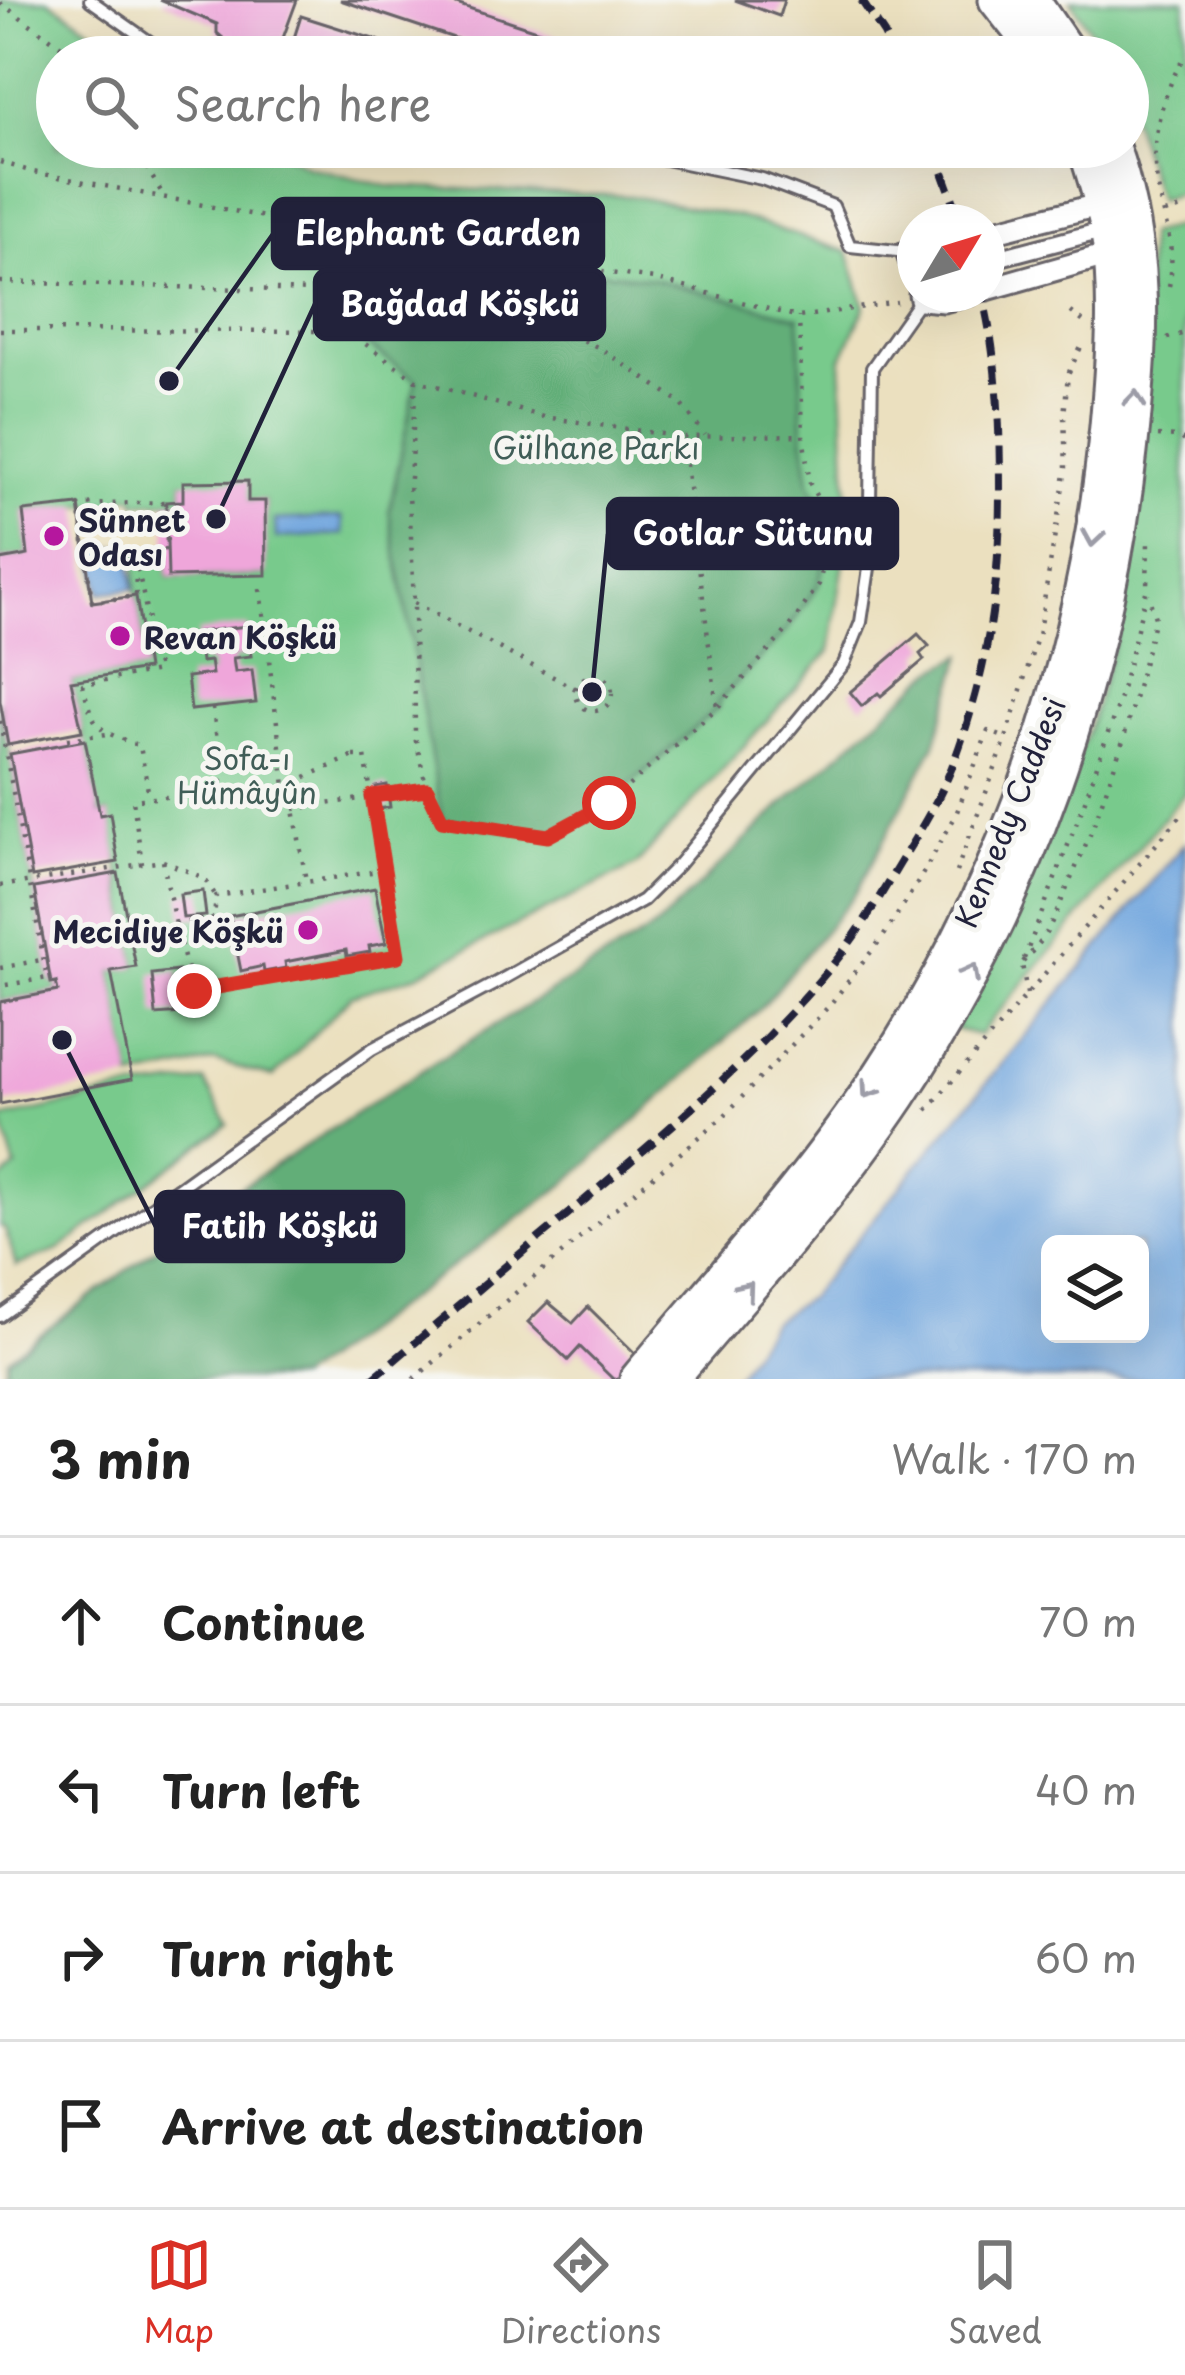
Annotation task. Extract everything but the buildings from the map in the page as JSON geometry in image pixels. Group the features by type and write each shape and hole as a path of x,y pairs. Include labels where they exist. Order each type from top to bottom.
{"main road":[{"path":"996,0 1024,36"},
{"path":"1033,0 1057,36"},
{"name":"Kennedy Caddesi","path":"637,1379 809,1172 878,1078 948,962 1009,831 1054,703 1089,563 1101,483 1124,224 1096,168"},
{"name":"Kennedy Caddesi","path":"671,1379 848,1165 898,1097 976,964 1033,842 1064,759 1094,661 1116,557 1139,350 1141,308 1115,168"}],"street":[{"path":"1005,228 1043,218 1124,224"},
{"path":"1005,256 1124,224"},
{"path":"1005,285 1059,270 1124,224"}],"lane":[{"path":"90,0 141,36"},
{"path":"709,168 762,179 833,206 850,246 897,256"},
{"path":"0,1316 371,1049 643,900 679,864 844,664 861,622 869,568 872,368 917,312"}],"path":[{"path":"0,3 47,36"},
{"path":"1124,224 1157,179 1156,122 1185,54"},
{"path":"0,161 33,172 419,247 654,279 799,317 897,303"},
{"path":"147,168 166,198"},
{"path":"347,331 381,240"},
{"path":"419,247 449,282 600,348 680,402 705,436"},
{"path":"0,282 313,291 358,303"},
{"path":"1071,312 1093,332"},
{"path":"416,380 409,494 415,737 427,789 442,820 548,836 609,803 717,708 789,628 819,584 832,526 810,484 803,435 799,317"},
{"path":"0,330 347,331 416,380 544,417 683,437 803,435"},
{"path":"1164,339 1185,333"},
{"path":"414,1379 723,1118 829,1006 885,934 956,817 988,731 1006,738 1039,631 1066,468 1068,374 1085,342"},
{"path":"1158,436 1185,442"},
{"path":"683,437 717,708"},
{"path":"166,502 167,549 135,551 136,596 92,602 79,505 166,502"},
{"path":"135,551 158,671 82,684 90,718 107,734 140,746 149,799"},
{"path":"1022,964 1056,914 1124,738 1155,617 1147,588"},
{"path":"260,589 285,786 294,808 306,881"},
{"path":"414,603 576,689 581,706 591,711 607,706 612,695 609,683 600,676 587,676 576,689"},
{"path":"212,708 223,791"},
{"path":"0,721 47,978 0,986"},
{"path":"67,739 107,734"},
{"path":"142,864 133,800 285,786 365,755 398,956 194,991 163,861"},
{"path":"294,808 427,789"},
{"path":"917,1121 1185,811"},
{"path":"0,886 163,861 204,878 216,896 214,918 175,924"},
{"path":"216,896 384,870"},
{"path":"0,968 44,959"}],"green space":[{"name":"Gülhane Parkı","path":"0,0 49,0 102,36 36,36 36,168 315,168 387,186 631,196 737,216 848,252 865,307 841,360 849,530 830,651 636,865 414,976 351,996 273,1077 215,1061 132,1079 111,971 136,966 109,813 100,815 71,681 147,668 135,551 167,549 168,577 265,575 265,501 248,501 183,482 183,501 136,503 135,497 122,497 121,503 24,511 28,555 0,560"},
{"path":"1071,0 1185,0 1185,192 1158,200 1148,168 1149,36 1094,36"},
{"path":"1185,224 1185,793 979,1035 955,1029 1087,734 1116,638 1133,541 1148,234"},
{"path":"381,240 654,279 799,317 803,435 810,483 832,526 819,584 789,628 718,702 719,707 609,803 548,836 442,820 389,512 416,380 347,331"},
{"path":"963,655 935,744 856,893 761,1008 564,1185 298,1379 3,1379 8,1359 220,1201 656,927 784,803 933,671"},
{"path":"0,701 51,982 56,982 58,991 0,1002"},
{"path":"204,1081 228,1124 59,1250 16,1266 0,1226 0,1181 16,1168 1,1119 119,1092"}],"water":[{"path":"342,517 343,534 276,538 275,520"},
{"path":"128,546 134,589 100,593 94,550"},
{"path":"1185,843 1185,1379 734,1379 771,1323 809,1297"}],"railway":[{"path":"861,0 885,36"},
{"path":"942,168 955,204"},
{"path":"372,1379 646,1148 772,1032 849,943 928,816 964,733 983,665 994,598 999,417 986,312"}],"place":[{"name":"Elephant Garden","path":"169,381"},
{"name":"Bağdad Köşkü","path":"216,519"},
{"name":"Sünnet Odası","path":"54,536"},
{"name":"Revan Köşkü","path":"120,636"},
{"name":"Gotlar Sütunu","path":"592,692"},
{"name":"Mecidiye Köşkü","path":"308,930"},
{"name":"Fatih Köşkü","path":"62,1040"}],"route":[{"path":"194,991 398,956 372,796 427,789 442,820 548,836 609,803"}],"park label":[{"name":"Sofa-ı Hümâyûn","path":"247,774"}]}
